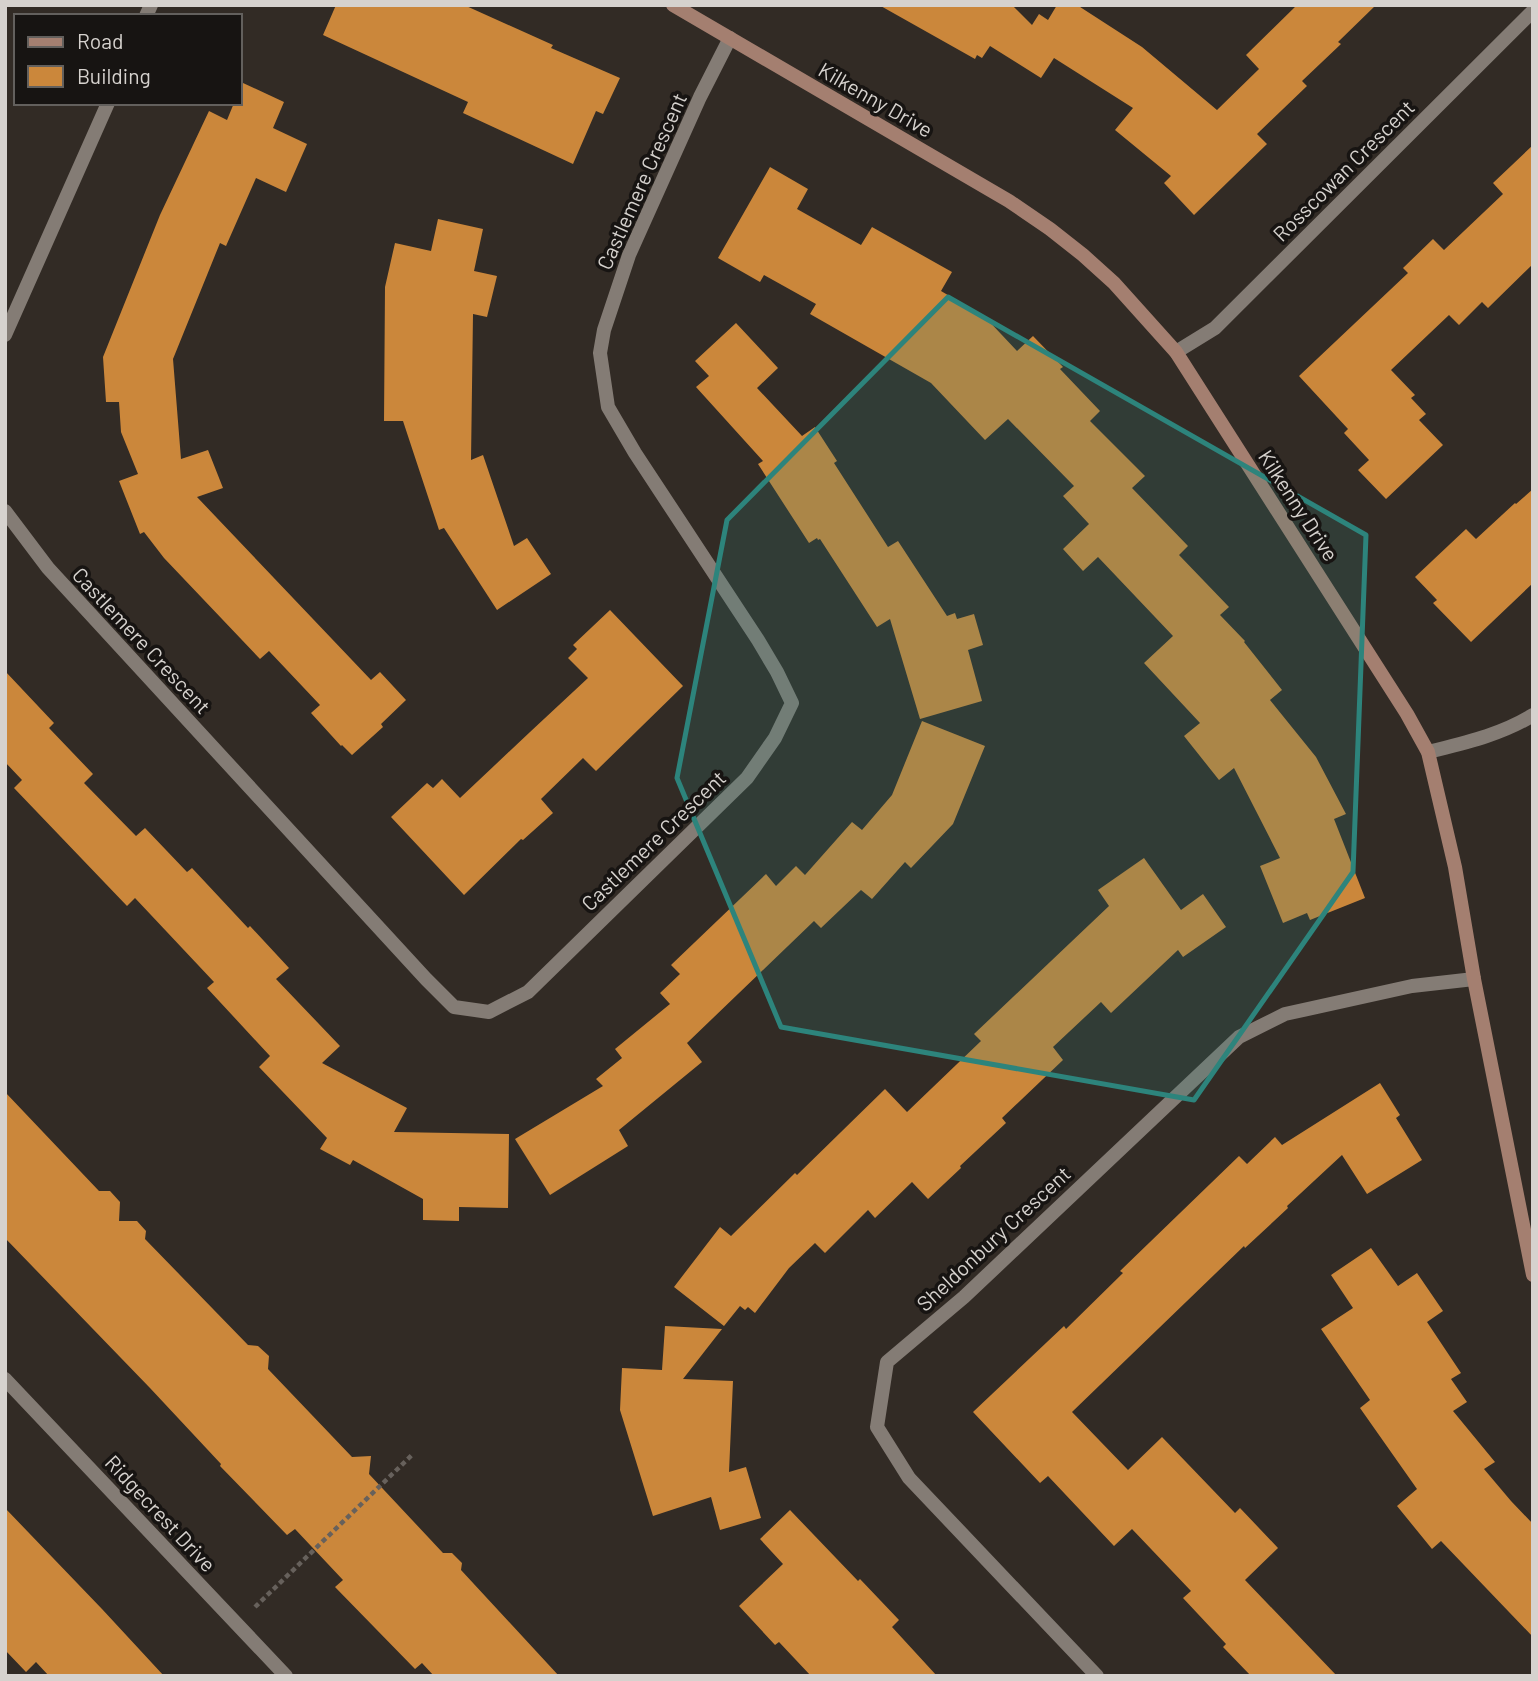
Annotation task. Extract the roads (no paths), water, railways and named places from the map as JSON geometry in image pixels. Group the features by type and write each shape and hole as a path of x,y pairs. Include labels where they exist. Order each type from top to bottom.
{"street":[{"name":"Kilkenny Drive","path":"673,5 1009,201 1050,229 1114,283 1176,352 1407,714 1428,752 1455,867 1474,979 1530,1248 1533,1275"},
{"name":"Rosscowan Crescent","path":"1176,352 1214,328 1533,11"},
{"name":"Castlemere Crescent","path":"5,511 48,568 454,1007 489,1012 528,992 747,778 775,738 792,703 758,640 635,453 608,407 600,353 604,330 629,255 730,38"},
{"path":"5,335 107,105"},
{"path":"1428,752 1479,739 1533,715"},
{"name":"Sheldonbury Crescent","path":"1097,1676 909,1478 877,1427 887,1362 964,1297 1239,1037 1285,1014 1412,986 1474,979"},
{"name":"Ridgecrest Drive","path":"5,1379 286,1676"}]}
